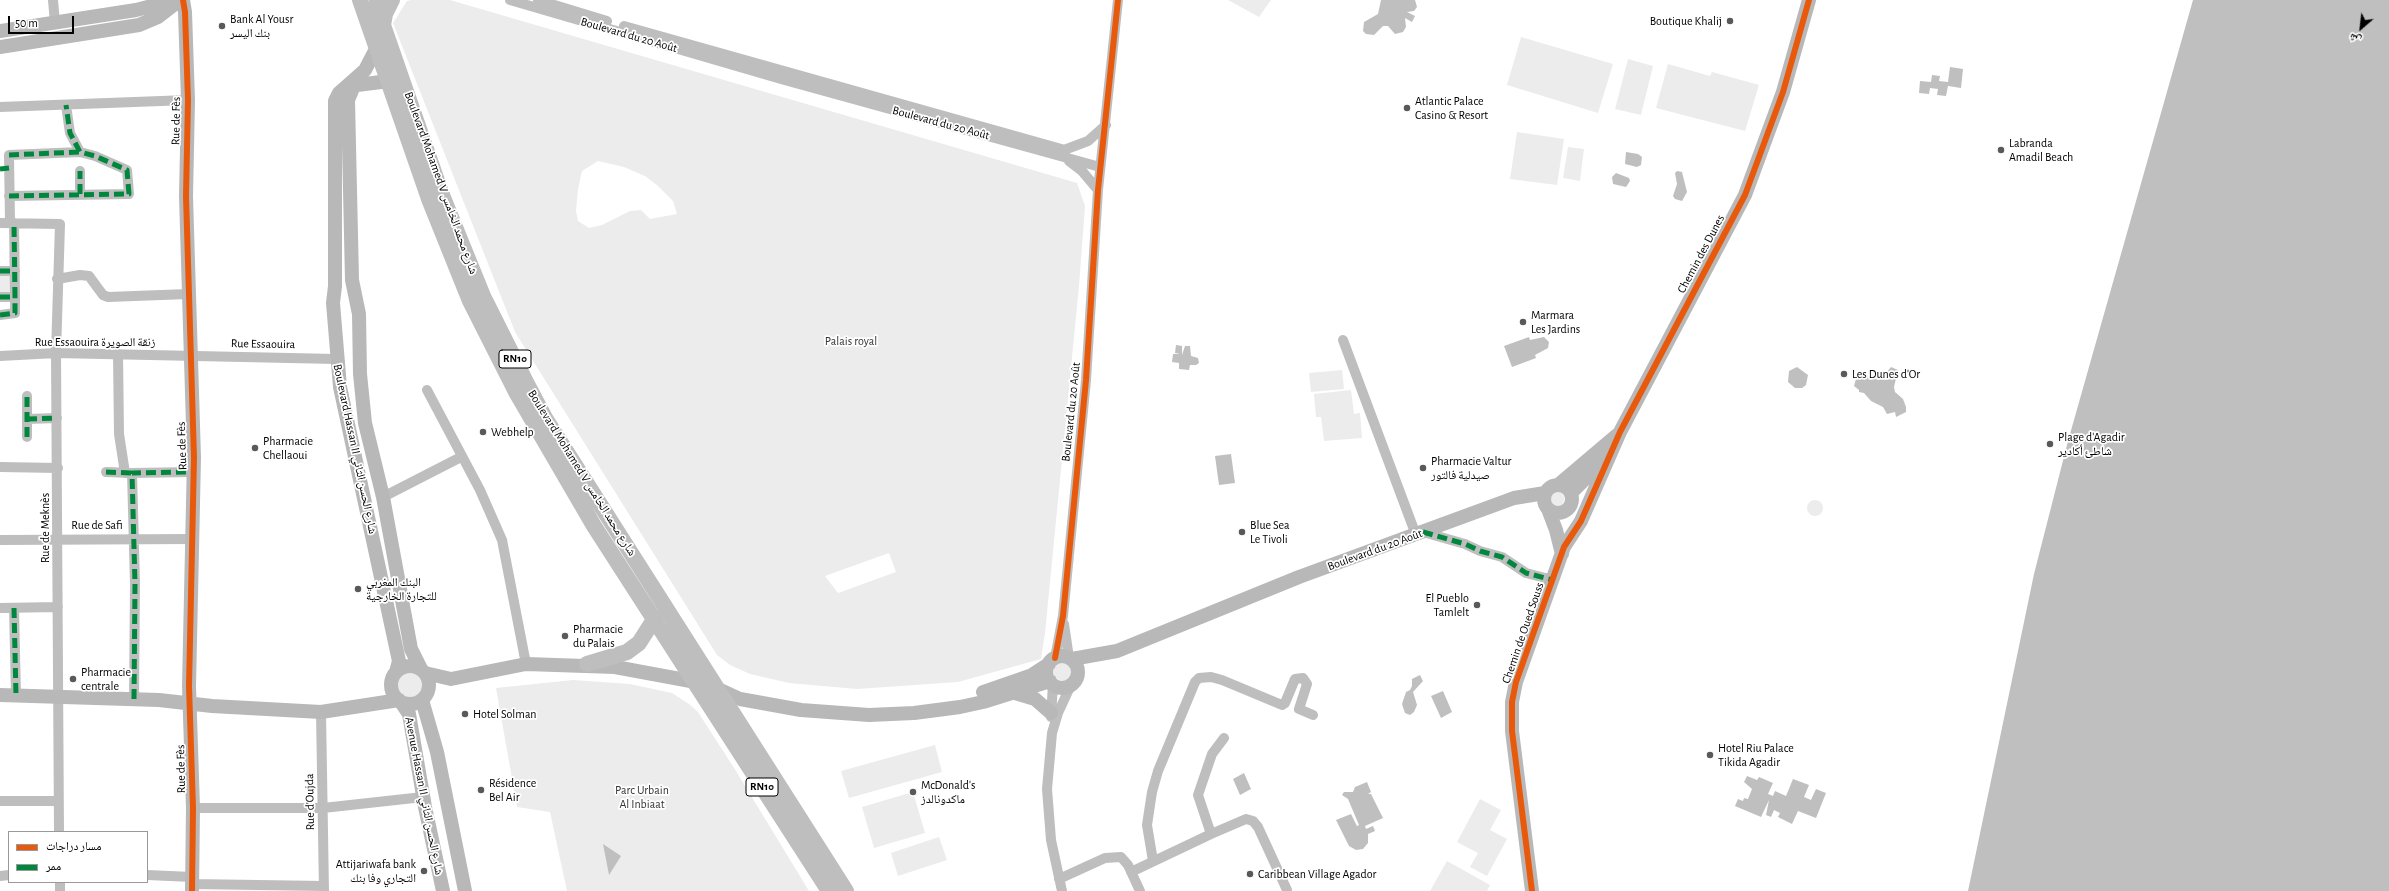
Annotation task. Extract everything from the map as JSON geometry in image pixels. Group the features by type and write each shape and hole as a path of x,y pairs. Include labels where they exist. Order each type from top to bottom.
{"main road":[{"name":"Boulevard Mohamed V شارع محمد الخامس","path":"360,0 429,199 477,298 516,392 594,526 655,618 829,891"},
{"name":"Boulevard Mohamed V شارع محمد الخامس","path":"377,0 383,25 477,298 545,418 846,891"},
{"path":"383,25 384,14 392,0"},
{"path":"587,664 627,652 639,643 655,618"}],"street":[{"path":"53,0 55,23"},
{"path":"0,31 142,9 175,0"},
{"path":"0,47 139,25 158,17 180,0"},
{"name":"Rue de Fès","path":"183,0 185,12 188,100 186,196 193,472 189,704 193,808 192,884"},
{"name":"Boulevard du 20 Août","path":"510,0 781,79 1100,163 1086,380 1063,616 1052,661"},
{"name":"Boulevard du 20 Août","path":"538,0 1063,153"},
{"path":"1100,163 1106,125 1118,0"},
{"name":"Chemin des Dunes","path":"1587,509 1620,432 1745,195 1783,92 1809,0"},
{"name":"Boulevard Hassan II شارع الحسن الثاني","path":"377,47 365,70 339,93 335,100 335,286 333,303 336,359 352,447 367,506 399,660 394,676"},
{"name":"Boulevard Hassan II شارع الحسن الثاني","path":"389,81 357,85 353,88 348,100 352,280 358,314 363,413 383,497 411,649 423,671"},
{"path":"0,107 188,100"},
{"path":"66,105 70,133 80,152"},
{"path":"1098,190 1082,171 1063,153 1084,143 1106,125"},
{"path":"0,315 15,313 16,297 15,271 8,223 9,196 4,168 9,155 80,152 95,156 127,170 129,194 9,196"},
{"path":"80,171 80,194"},
{"name":"Rue de Meknès","path":"8,223 60,224 57,279 56,353 58,468 59,831"},
{"path":"0,271 15,271"},
{"path":"57,279 80,275 89,276 103,295 108,297 188,294"},
{"path":"0,297 16,297"},
{"path":"1343,340 1419,534 1465,544 1480,551 1502,557 1526,573 1553,580"},
{"name":"Rue Essaouira زنقة الصويرة","path":"0,356 56,353 189,356"},
{"path":"118,354 119,434 128,472 136,584 134,699"},
{"name":"Rue Essaouira","path":"189,356 336,359"},
{"path":"427,390 461,457 480,490 502,540 526,664"},
{"path":"27,396 27,437"},
{"path":"27,419 57,418"},
{"path":"1563,550 1546,503 1550,487 1558,485 1620,432"},
{"name":"Chemin des Dunes","path":"1570,493 1612,450"},
{"path":"383,497 461,457"},
{"path":"0,467 58,468"},
{"path":"106,472 193,472"},
{"path":"1546,503 1558,513 1569,508 1572,501 1570,493 1563,486 1558,485"},
{"name":"Boulevard du 20 Août","path":"1052,733 1058,713 1073,683 1093,665 1112,653 1285,583 1506,503 1524,495 1546,503"},
{"name":"Chemin de Oued Souss","path":"1563,550 1563,527 1569,508"},
{"name":"Chemin de Oued Souss","path":"1532,891 1517,782 1512,731 1512,702 1516,682 1563,550 1587,509"},
{"name":"Rue de Safi","path":"0,540 58,538 193,538"},
{"path":"0,608 58,607"},
{"path":"14,608 16,696"},
{"name":"Boulevard du 20 Août","path":"1063,616 1070,659 1112,653"},
{"path":"363,705 394,676 410,666 443,678 459,678 526,664 587,664 642,670 693,678 731,696 748,701 801,710 861,715 937,711 983,702 1052,683 1062,687 1073,683 1078,669 1070,659 1062,656 1032,675 991,690 941,702 896,707 827,705 728,687 716,688"},
{"path":"1052,661 1046,672 1052,683"},
{"path":"423,671 429,687 423,698"},
{"path":"394,676 393,692 400,701"},
{"path":"1153,861 1147,825 1152,792 1158,772 1195,682 1199,678 1211,677 1222,680 1282,705 1285,703 1295,679 1303,678 1307,684 1298,709 1313,715"},
{"path":"0,695 134,699 321,712 400,701 414,703 459,678"},
{"name":"Boulevard du 20 Août","path":"1052,683 1052,733 1047,789 1051,840 1062,891"},
{"path":"1014,693 1035,699 1051,713"},
{"name":"Avenue Hassan II شارع الحسن الثاني","path":"423,698 437,752 465,891"},
{"name":"Avenue Hassan II شارع الحسن الثاني","path":"400,701 409,714 423,797 443,891"},
{"name":"Rue d'Oujda","path":"321,712 324,888"},
{"path":"1211,834 1198,795 1212,754 1224,738"},
{"path":"193,808 323,808 423,797"},
{"path":"0,801 58,800"},
{"path":"1131,872 1246,819 1253,821 1258,827 1288,890"},
{"path":"1058,878 1105,858 1115,856 1125,860 1140,891"},
{"path":"148,876 192,884 324,888"}],"green space":[{"name":"Palais royal","path":"450,0 1077,183 1085,206 1079,286 1045,633 1041,659 958,682 857,689 789,683 750,674 730,665 717,655 515,332 393,23 407,1","holes":["598,161 624,167 645,176 673,201 677,214 650,219 641,210 630,211 602,225 589,228 578,221 576,211 578,189 582,171","889,553 896,572 838,593 825,576"]},
{"path":"1228,0 1271,0 1259,17"},
{"path":"1521,37 1613,64 1598,113 1507,85"},
{"path":"1628,59 1653,66 1641,115 1615,109"},
{"path":"1668,64 1710,76 1712,72 1759,85 1745,131 1656,108"},
{"path":"1517,132 1564,139 1557,185 1510,179"},
{"path":"1568,147 1584,149 1580,181 1563,178"},
{"path":"0,275 13,275 13,293 0,294"},
{"path":"1342,370 1344,389 1311,392 1309,373"},
{"path":"1351,390 1354,414 1360,413 1362,438 1324,441 1321,417 1316,417 1314,394"},
{"path":"1553,491 1559,491 1564,496 1562,505 1559,507 1553,507 1548,502 1548,496"},
{"path":"1812,500 1818,500 1823,505 1821,514 1818,516 1812,516 1807,511 1807,505"},
{"path":"1063,661 1070,664 1073,671 1070,678 1063,681 1056,678 1053,671 1056,664"},
{"path":"410,670 416,671 424,679 424,691 416,699 410,700 404,699 396,691 395,685 396,679 404,671"},
{"name":"Parc Urbain Al Inbiaat","path":"573,680 630,684 672,693 698,712 736,771 809,891 567,891 550,812 517,807 496,688"},
{"path":"935,745 942,772 849,798 841,771"},
{"path":"913,792 925,833 874,848 862,807"},
{"path":"1480,799 1501,810 1490,830 1507,839 1487,876 1470,867 1478,853 1457,842"},
{"path":"939,837 947,860 898,876 891,853"},
{"path":"1447,861 1490,885 1487,891 1430,891"}],"shaded area":[{"path":"1381,0 1415,0 1417,7 1414,11 1407,12 1415,16 1412,22 1405,18 1406,27 1403,32 1395,34 1388,26 1383,26 1374,35 1366,34 1363,31 1364,22 1378,14"},
{"path":"2193,0 2389,0 2389,891 1968,891 2034,574 2068,441"},
{"path":"1950,67 1963,69 1961,88 1948,86 1946,96 1937,95 1938,89 1930,88 1929,94 1919,93 1920,81 1931,82 1932,75 1940,76 1939,81 1948,82"},
{"path":"1626,152 1638,154 1642,157 1641,165 1637,167 1625,164"},
{"path":"1677,171 1682,172 1687,192 1682,201 1675,199 1673,196 1677,184 1675,173"},
{"path":"1616,173 1629,178 1630,181 1626,187 1613,184 1612,177"},
{"path":"1529,337 1530,340 1544,337 1549,342 1548,348 1535,355 1536,358 1512,367 1504,346"},
{"path":"1176,345 1182,346 1182,355 1185,346 1190,346 1191,356 1198,358 1199,363 1196,365 1190,365 1189,370 1179,369 1179,363 1172,362 1173,354 1180,354 1175,353"},
{"path":"1797,367 1808,375 1806,385 1802,388 1795,388 1788,382 1789,371"},
{"path":"1891,367 1898,370 1894,387 1895,392 1903,399 1906,407 1906,412 1896,417 1895,412 1887,414 1883,407 1871,401 1864,393 1859,392 1859,390 1854,386 1856,379 1859,377 1866,375 1878,380 1882,378"},
{"path":"1231,454 1235,483 1219,485 1215,456"},
{"path":"1420,675 1423,681 1413,692 1417,705 1414,712 1410,715 1405,713 1402,704 1406,692 1410,690 1412,686 1412,679"},
{"path":"1443,691 1452,712 1441,718 1431,696"},
{"path":"1244,773 1251,789 1240,795 1233,779"},
{"path":"1747,776 1757,780 1759,777 1773,783 1768,794 1773,796 1775,791 1786,796 1793,779 1809,785 1804,797 1811,800 1816,789 1826,793 1816,818 1798,811 1792,824 1778,817 1780,813 1774,810 1771,817 1766,815 1769,800 1761,817 1735,806 1738,799 1743,801 1744,798 1748,799 1752,789 1744,782"},
{"path":"1367,782 1371,792 1368,794 1371,794 1383,818 1365,826 1366,829 1373,826 1375,831 1368,834 1368,843 1363,849 1356,850 1349,846 1336,820 1351,814 1357,826 1359,825 1348,799 1342,795 1344,792 1353,792 1355,787"},
{"path":"603,844 621,856 609,875"}],"marked path":[{"path":"9,196 129,194 127,170 95,156 80,152 70,133 66,105"},
{"path":"9,155 80,152"},
{"path":"0,169 9,168"},
{"path":"80,171 80,194"},
{"path":"0,297 15,297 14,223"},
{"path":"0,271 15,271"},
{"path":"0,315 15,313 15,297"},
{"path":"27,396 27,437"},
{"path":"27,419 57,418"},
{"path":"106,472 132,473"},
{"path":"134,699 135,584 132,473 193,472"},
{"path":"1423,532 1465,544 1480,551 1502,557 1526,573 1553,580"},
{"path":"14,608 16,696"}],"cycle path":[{"path":"183,0 185,12 188,100 186,196 194,458 189,686 193,808 192,891"},
{"path":"1055,658 1063,616 1086,380 1098,190 1118,0"},
{"path":"1532,891 1512,731 1512,702 1516,682 1564,547 1581,521 1620,432 1745,195 1783,92 1809,0"}],"place":[{"name":"Boutique Khalij","path":"1730,21"},
{"name":"Bank Al Yousr بنك اليسر","path":"222,26"},
{"name":"Atlantic Palace Casino & Resort","path":"1407,108"},
{"name":"Labranda Amadil Beach","path":"2001,150"},
{"name":"Marmara Les Jardins","path":"1523,322"},
{"name":"Les Dunes d'Or","path":"1844,374"},
{"name":"Webhelp","path":"483,432"},
{"name":"Plage d'Agadir شاطئ أكادير","path":"2050,444"},
{"name":"Pharmacie Chellaoui","path":"255,448"},
{"name":"Pharmacie Valtur صيدلية فالتور","path":"1423,468"},
{"name":"Blue Sea Le Tivoli","path":"1242,532"},
{"name":"البنك المغربي للتجارة الخارجية","path":"358,589"},
{"name":"El Pueblo Tamlelt","path":"1477,605"},
{"name":"Pharmacie du Palais","path":"565,636"},
{"name":"Pharmacie centrale","path":"73,679"},
{"name":"Hotel Solman","path":"465,714"},
{"name":"Hotel Riu Palace Tikida Agadir","path":"1710,755"},
{"name":"Résidence Bel Air","path":"481,790"},
{"name":"McDonald's ماكدونالدز","path":"913,792"},
{"name":"Attijariwafa bank التجاري وفا بنك","path":"424,871"},
{"name":"Caribbean Village Agador","path":"1250,874"}]}
